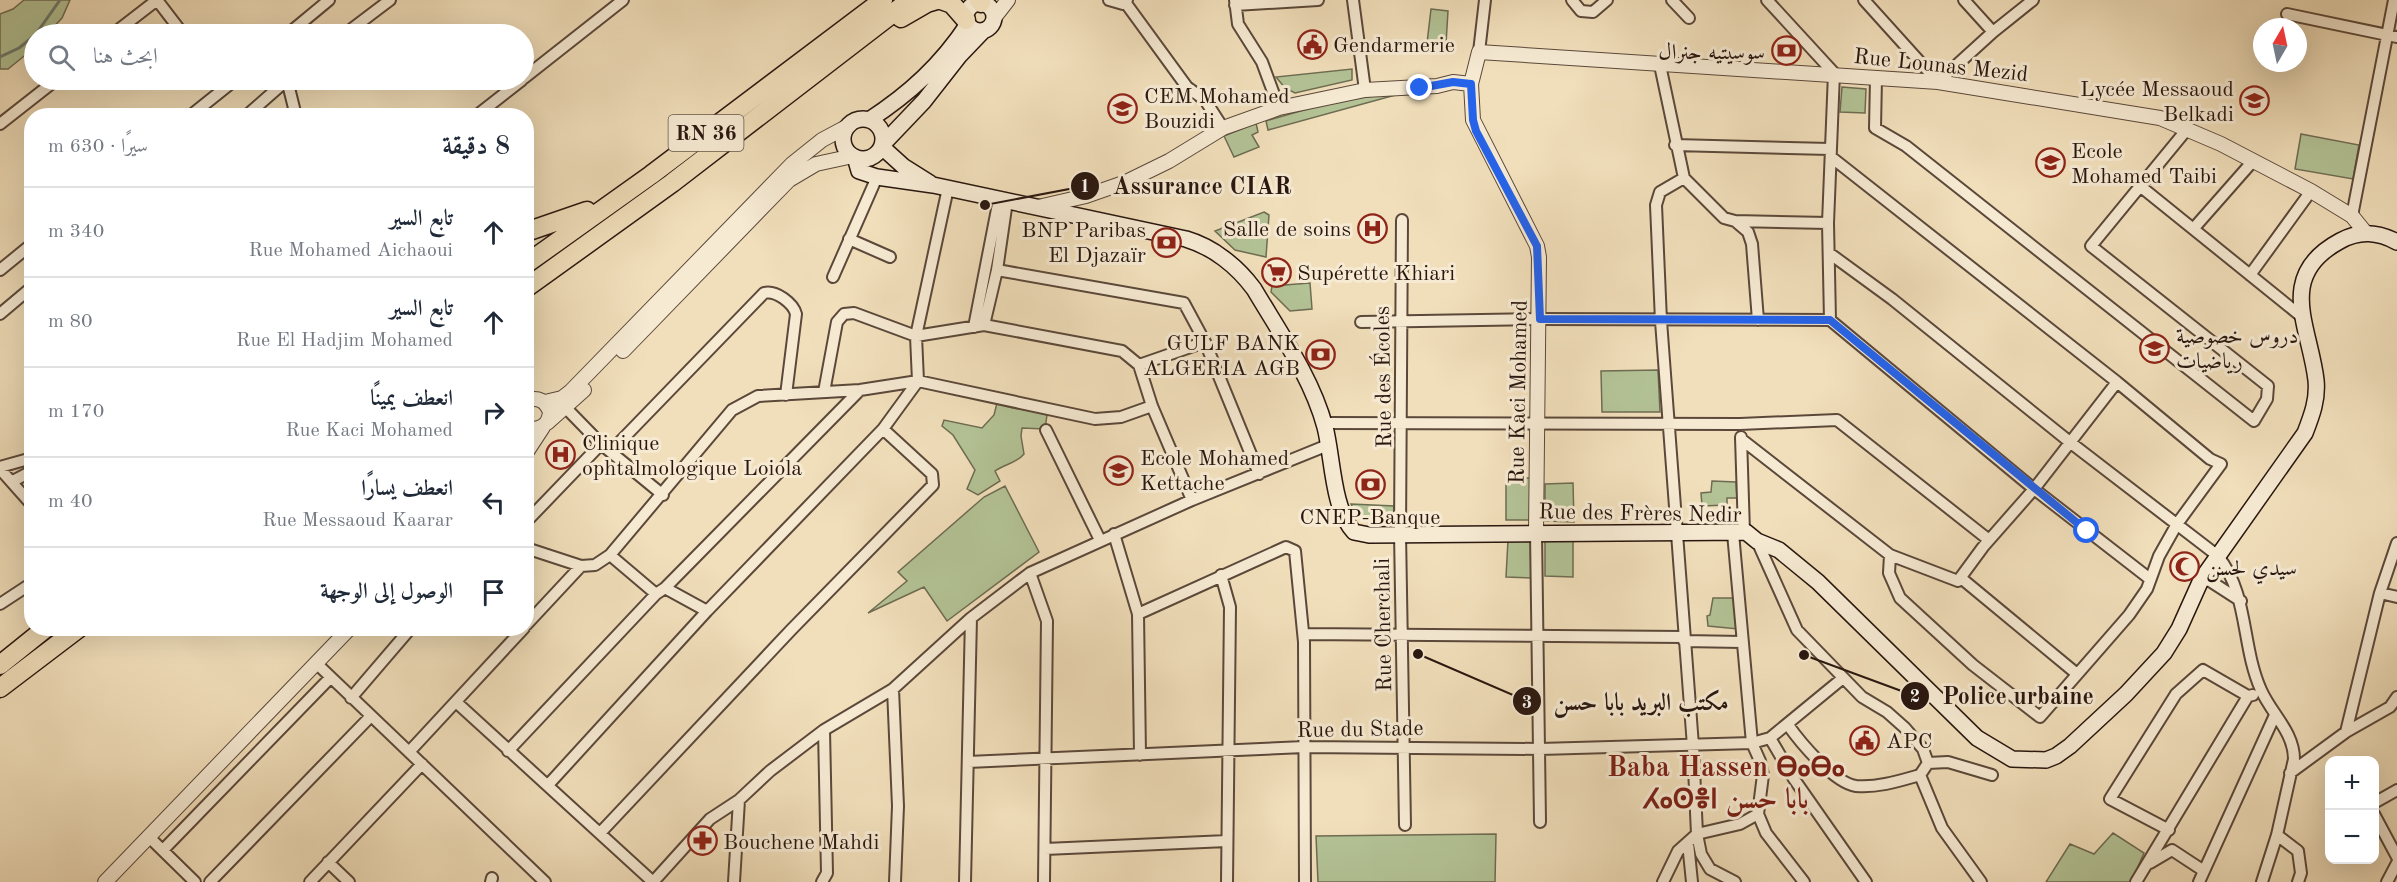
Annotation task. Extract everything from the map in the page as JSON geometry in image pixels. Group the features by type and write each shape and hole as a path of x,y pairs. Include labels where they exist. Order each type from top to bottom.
{"highway":[{"name":"RN 36","path":"534,258 612,203 883,0"},
{"path":"534,282 672,183 910,0"},
{"path":"879,24 894,22 927,3 939,0 952,4 967,22"},
{"path":"534,229 612,203"},
{"path":"0,665 36,636"},
{"path":"0,688 68,636"}],"main road":[{"path":"854,156 868,158 882,145 924,101 960,55 983,31 991,26 994,18 992,11 984,2 969,8 967,22 946,55 928,75 893,104 869,120 855,121 850,125 844,141 854,156 859,171 877,177"},
{"path":"967,22 974,30 983,31"},
{"path":"869,120 879,126 882,145"},
{"name":"Rue des Frères Nedir","path":"882,145 903,166 940,186"},
{"name":"Rue des Frères Nedir","path":"877,177 940,186 1186,239 1213,250 1246,278 1254,289 1305,377 1324,423 1342,512 1347,525 1360,534 1676,531 1745,535 1779,550 1818,582 1977,738 2012,759 2028,761 2056,756 2126,694 2164,653 2179,629 2201,580 2305,433 2313,412 2315,378 2301,316 2301,288 2312,267 2331,247 2342,240 2365,232"},
{"path":"2365,232 2397,242"}],"street":[{"path":"126,24 157,0 175,24"},
{"path":"300,24 329,0"},
{"path":"358,24 390,0"},
{"path":"534,70 623,0"},
{"path":"994,18 1008,0"},
{"path":"1109,0 1116,4 1126,1 1187,87 1205,100 1223,128"},
{"path":"1279,108 1267,71 1238,24 1235,3 1318,0"},
{"path":"1353,0 1365,90"},
{"path":"1479,51 1485,0"},
{"path":"1572,0 1581,11 1593,12 1607,0"},
{"path":"1672,0 1689,18"},
{"path":"1767,0 1834,73 1828,223 1830,320"},
{"path":"1864,0 1938,82 1993,32 2033,0"},
{"path":"1964,0 1993,32"},
{"path":"2352,216 2392,36 2394,0"},
{"path":"2287,14 2392,36"},
{"name":"Rue Lounas Mezid","path":"1479,51 1660,65 1834,73 1938,82 2138,114 2188,128 2311,191 2352,216 2365,232"},
{"name":"Rue Kaci Mohamed","path":"1479,51 1471,84 1473,120 1476,131 1537,246 1540,319 1536,533 1540,822"},
{"path":"1660,65 1675,145 1684,178 1724,218 1735,222 1748,232 1752,244 1758,320"},
{"path":"1876,78 1875,128 1906,146 2254,421 2267,399 2268,386 2091,246 2188,128"},
{"path":"1036,208 1086,196 1126,182 1223,128 1279,108 1365,90 1437,86 1453,82 1471,84"},
{"path":"0,124 43,90"},
{"path":"199,108 218,90"},
{"path":"255,108 276,90"},
{"path":"290,90 294,108"},
{"path":"486,108 509,90"},
{"path":"545,402 562,398 571,391 792,164 822,140 850,125"},
{"path":"1675,145 1831,153 2210,459 2221,464 2177,524 2159,556 2147,589 2129,615 2040,717 1973,665 1900,598 1889,573 1890,555"},
{"path":"534,430 545,425 566,408 789,180 816,164 854,156"},
{"path":"2194,228 2253,161"},
{"path":"833,277 877,177"},
{"path":"1684,178 1660,192 1656,205 1661,321 1671,423 1676,531 1693,747 1697,834 1701,854 1710,869 1734,882"},
{"path":"548,785 707,612 883,429 918,381 916,336 940,186"},
{"path":"2140,186 2301,316"},
{"path":"2250,275 2311,191"},
{"path":"1074,216 1077,207 1086,196"},
{"path":"979,326 997,270 1003,200"},
{"path":"979,326 1003,200"},
{"name":"Rue des Écoles","path":"1400,533 1402,220"},
{"path":"1735,222 1828,223"},
{"path":"849,239 890,257"},
{"path":"0,270 24,250"},
{"path":"1829,253 1892,299 2071,443 2218,556 2236,583 2252,669 2262,692 2294,746 2277,835 2262,882"},
{"path":"997,270 1184,303 1205,342 1259,474"},
{"path":"534,514 764,293 779,296 794,308 796,314 786,395"},
{"path":"0,314 24,294"},
{"path":"824,392 837,322 844,314 854,313 916,336 979,326 1122,351 1139,365 1152,406 1192,500"},
{"path":"1361,322 1540,319 1830,320 2034,489 2150,579"},
{"path":"1139,365 1205,342"},
{"path":"534,551 581,566 595,565 610,555 663,495 732,410 758,396 860,390 918,381 1095,419 1121,417 1152,406"},
{"path":"1741,439 1890,555 1958,581 1989,540 2071,443 2117,382"},
{"path":"508,751 661,591 860,390"},
{"path":"534,399 545,402 550,412 545,425 534,441"},
{"path":"566,408 606,447 663,495"},
{"path":"1324,423 1401,426 1538,422 1740,423 1837,420 1989,540"},
{"path":"1740,423 1745,535 1742,642 1752,743 1760,761 1762,775 1758,814 1766,833 1804,882"},
{"path":"601,832 791,630 933,485 932,474 883,429"},
{"path":"1046,430 1100,540"},
{"path":"456,702 601,832 653,882 710,819 739,800 770,771 824,730 893,689 971,618 1030,573 1192,500 1328,445"},
{"path":"24,460 0,468 24,495"},
{"path":"13,481 24,475"},
{"name":"Rue Cherchali","path":"1400,533 1405,825"},
{"path":"1114,534 1138,614 1140,755"},
{"path":"1745,535 1797,630 1862,697 1887,711 1905,728 1923,749 1928,763"},
{"path":"2346,732 2380,593 2397,543"},
{"path":"1138,614 1221,575 1291,548 1295,551 1304,634 1305,882"},
{"path":"610,555 661,591 707,612"},
{"path":"534,617 581,566"},
{"path":"1030,573 1047,621 1044,882"},
{"path":"1221,575 1230,608 1227,882"},
{"path":"1961,578 2077,674"},
{"path":"2201,580 2216,584 2241,601"},
{"path":"0,604 24,588"},
{"path":"2380,593 2397,597"},
{"path":"964,882 971,618"},
{"path":"1304,634 1402,634 1538,640 1684,639 1742,642"},
{"path":"105,882 342,636"},
{"path":"351,698 404,636"},
{"path":"409,752 517,636"},
{"path":"316,663 545,882"},
{"path":"2169,830 2110,799 2176,694 2204,670 2248,696"},
{"path":"163,850 330,678"},
{"path":"1843,678 1770,738 1801,789 1866,882"},
{"path":"893,689 898,806 895,882"},
{"path":"2136,882 2248,696 2262,692"},
{"path":"2290,773 2346,732 2390,707 2397,697"},
{"path":"2199,882 2275,715"},
{"path":"210,882 371,716"},
{"path":"1788,725 1813,758 1853,786 1874,785 1920,775 1928,763"},
{"path":"822,882 827,873 824,730"},
{"name":"Rue du Stade","path":"968,762 1304,747 1404,746 1540,749 1693,747 1708,743 1752,743 1770,738"},
{"path":"1928,763 1948,762 1992,774"},
{"path":"309,882 422,764"},
{"path":"1920,775 1942,828 1981,882"},
{"path":"2379,800 2397,790"},
{"path":"734,882 739,800"},
{"path":"1663,882 1678,851 1697,834 1740,825 1758,814"},
{"path":"2379,823 2397,857"},
{"path":"2277,835 2298,851 2301,873 2298,882"},
{"path":"149,837 195,882"},
{"path":"1045,849 1227,841"},
{"path":"1688,843 1692,882"},
{"path":"2148,865 2172,850 2204,872"},
{"path":"328,862 348,882"},
{"path":"2387,882 2397,863"}],"green space":[{"path":"24,0 70,0 62,18 56,24 24,24 24,56 8,69 0,69 0,14 13,9"},
{"path":"1431,9 1448,11 1446,44 1427,43"},
{"path":"1352,69 1352,80 1295,93 1285,88 1276,77"},
{"path":"1842,87 1866,89 1865,113 1840,112"},
{"path":"1399,94 1268,130 1266,121 1300,111 1348,100"},
{"path":"1256,123 1258,132 1252,135 1259,147 1234,157 1224,136"},
{"path":"2301,134 2359,145 2353,179 2295,169"},
{"path":"1264,212 1269,215 1266,257 1235,250 1215,231"},
{"path":"1310,283 1312,309 1290,311 1271,292 1272,286"},
{"path":"1658,370 1660,412 1602,412 1601,371"},
{"path":"997,403 1047,415 1045,429 1022,428 1024,454 995,471 1000,481 978,495 967,489 975,470 953,435 942,426 944,420 982,428 994,415"},
{"path":"1506,478 1533,478 1534,520 1506,520"},
{"path":"1712,481 1736,482 1737,498 1727,498 1727,505 1702,506 1701,493 1711,492"},
{"path":"1573,483 1574,522 1545,521 1545,484"},
{"path":"1005,486 1039,552 947,621 924,587 868,613 907,581 898,572 984,497"},
{"path":"1351,504 1394,506 1394,525 1368,522 1358,516"},
{"path":"1545,539 1573,539 1573,577 1545,576"},
{"path":"1508,540 1534,542 1534,578 1506,577"},
{"path":"1713,598 1736,598 1738,629 1708,626 1707,616 1710,615"},
{"path":"2113,833 2144,853 2131,882 2046,882 2070,844 2094,854"},
{"path":"1496,834 1495,882 1318,882 1316,836"}],"waterway":[{"path":"43,24 60,0"},
{"path":"0,57 24,44"}],"place":[{"name":"Gendarmerie","path":"1312,44"},
{"name":"سوسيتيه جنرال","path":"1786,51"},
{"name":"Lycée Messaoud Belkadi","path":"2255,101"},
{"name":"CEM Mohamed Bouzidi","path":"1123,108"},
{"name":"Ecole Mohamed Taibi","path":"2050,163"},
{"name":"Assurance CIAR","path":"985,205"},
{"name":"Salle de soins","path":"1372,228"},
{"name":"BNP Paribas El Djazaïr","path":"1167,242"},
{"name":"Supérette Khiari","path":"1276,272"},
{"name":"دروس خصوصية رياضيات","path":"2155,348"},
{"name":"GULF BANK ALGERIA AGB","path":"1321,355"},
{"name":"Clinique ophtalmologique Loiola","path":"561,455"},
{"name":"Ecole Mohamed Kettache","path":"1119,470"},
{"name":"CNEP-Banque","path":"1370,484"},
{"name":"سيدي لحسن","path":"2185,567"},
{"name":"مكتب البريد بابا حسن","path":"1418,654"},
{"name":"Police urbaine","path":"1804,655"},
{"name":"APC","path":"1865,740"},
{"name":"Bouchene Mahdi","path":"702,841"}],"district":[{"name":"Baba Hassen ⴱⴰⴱⴰ ⵃⴰⵙⴻⵏ بابا حسن","path":"1726,782"}],"route":[{"path":"1420,88 1453,82 1471,84 1473,120 1476,131 1537,246 1540,319 1830,320 2087,531"}]}
